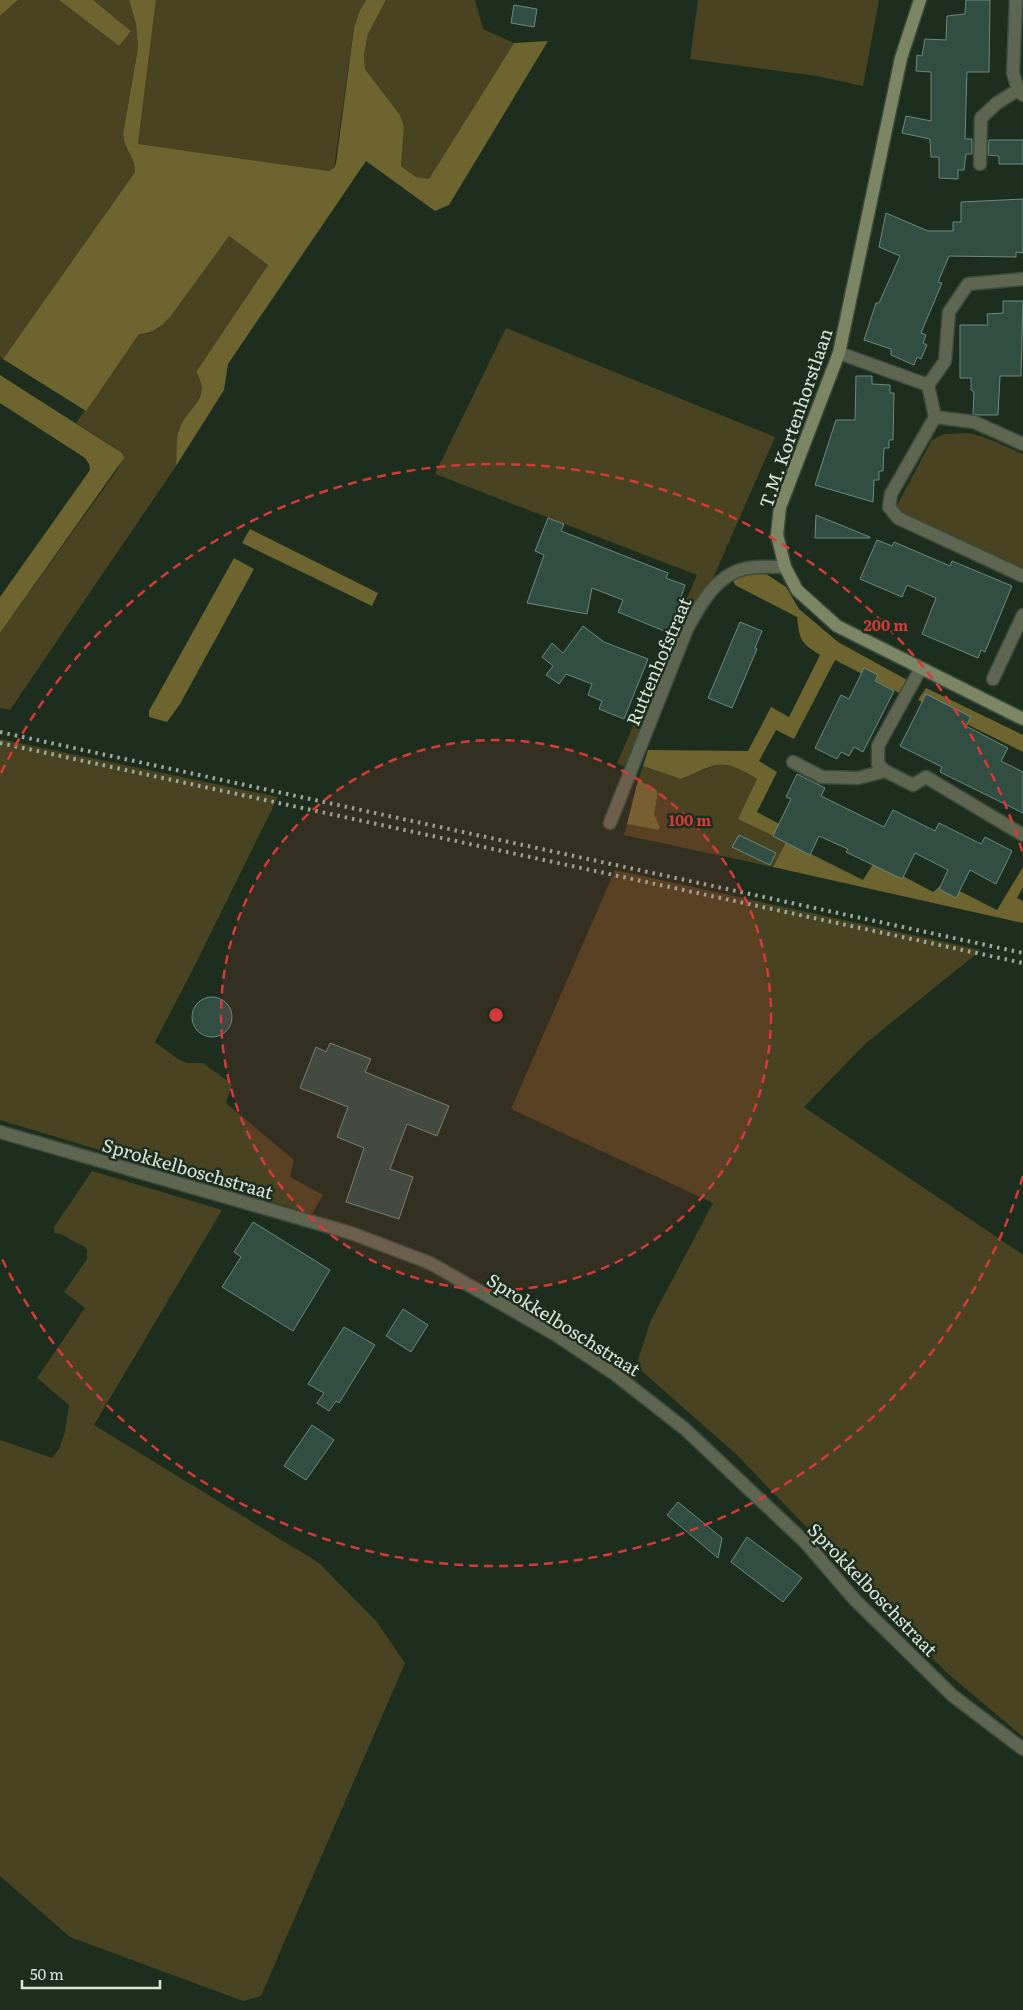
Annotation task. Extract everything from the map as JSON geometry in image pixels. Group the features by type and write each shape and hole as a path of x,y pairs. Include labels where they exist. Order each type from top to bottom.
{"street":[{"name":"T.M. Kortenhorstlaan","path":"920,0 901,58 839,353 780,507 777,535 785,567 797,590 838,626 1023,719"},
{"path":"980,164 981,118 997,103 1020,92 1013,73 1016,0"},
{"path":"1023,279 968,284 949,312 945,360 928,385 935,417 891,494 889,507 898,518 1023,576"},
{"path":"839,353 928,385"},
{"path":"935,417 974,422 1023,444"},
{"name":"Ruttenhofstraat","path":"610,823 687,629 703,598 730,573 749,568 785,567"},
{"path":"994,679 1023,615"},
{"path":"921,668 878,746 878,764 885,771 912,785 926,777 1023,835"},
{"path":"793,762 822,777 858,778 885,771"},
{"name":"Sprokkelboschstraat","path":"0,1132 351,1233 430,1263 556,1335 616,1375 685,1428 806,1543 856,1600 952,1696 1023,1749"}],"shaded area":[{"path":"0,0 18,0 0,16"},
{"path":"18,0 59,0 119,46 130,30 93,0 129,0 136,24 138,48 123,134 125,144 135,167 135,172 3,359 0,357 0,16"},
{"path":"59,0 93,0 131,31 119,46"},
{"path":"129,0 156,0 138,144 329,171 334,168 336,163 354,28 359,12 366,0 386,0 368,34 364,55 365,69 400,115 404,127 401,166 416,177 429,179 514,43 548,41 449,205 435,211 366,161 228,364 224,390 176,466 178,431 197,402 202,389 196,372 268,265 229,236 170,317 156,329 148,333 139,334 86,411 3,359 135,172 135,167 125,144 123,134 138,48 136,24"},
{"path":"156,0 366,0 359,12 354,28 334,168 329,171 138,144"},
{"path":"386,0 475,0 483,29 514,43 429,180 416,177 401,166 404,127 400,115 365,69 364,55 368,34"},
{"path":"698,0 879,0 863,86 817,76 690,59"},
{"path":"229,236 268,265 196,372 200,381 200,396 178,431 176,466 10,710 0,708 0,633 118,469 122,453 76,423 139,334 148,334 159,328"},
{"path":"506,328 775,437 674,667 660,661 697,575 435,474"},
{"path":"0,375 122,453 124,458 0,633 0,597 90,470 85,458 0,403"},
{"path":"969,433 989,439 1023,454 1023,578 908,522 896,507 932,440 945,434"},
{"path":"250,529 378,593 372,606 242,543"},
{"path":"234,558 254,569 180,704 167,722 149,717 149,711"},
{"path":"760,570 786,587 799,609 838,642 909,681 903,695 835,660 794,739 776,730 759,761 777,772 757,812 808,839 803,850 863,880 875,861 933,892 944,883 997,910 1023,867 1023,887 1017,898 1023,901 1023,923 773,867 786,842 738,819 757,779 726,765 712,766 681,779 643,766 648,750 748,751 771,707 789,717 820,655 808,647 802,640 797,617 735,585 733,580 739,575"},
{"path":"653,678 666,684 627,767 617,764"},
{"path":"926,688 1023,735 1023,752 918,700"},
{"path":"0,739 278,797 155,1042 178,1059 187,1063 203,1063 232,1084 226,1103 294,1160 290,1177 323,1195 312,1214 0,1120"},
{"path":"721,763 735,766 757,779 739,819 786,842 773,867 624,835 627,824 656,830 654,814 658,793 657,790 638,780 643,766 681,779"},
{"path":"638,780 657,790 654,814 660,828 657,830 627,824"},
{"path":"615,870 981,950 865,1044 804,1107 1023,1255 1023,1737 946,1672 736,1454 636,1366 651,1320 713,1203 511,1109"},
{"path":"92,1171 222,1210 94,1425 319,1563 377,1622 405,1663 261,1996 243,2001 70,1937 0,1876 0,1440 52,1458 59,1449 65,1432 69,1405 37,1378 85,1308 64,1292 87,1259 87,1250 84,1246 54,1233 54,1227"}],"building":[{"path":"966,0 990,0 989,72 967,72 965,139 972,139 972,154 966,154 964,170 958,170 958,179 939,178 939,157 931,157 930,139 902,133 906,116 931,121 931,72 916,71 917,55 922,56 925,39 946,40 947,16 965,14"},
{"path":"514,5 537,9 534,27 511,23"},
{"path":"989,140 1023,140 1023,164 999,164 999,156 988,155"},
{"path":"1023,199 1023,253 1016,252 1016,257 949,256 938,282 942,283 921,333 926,335 923,343 927,345 921,359 917,357 914,365 891,355 891,349 864,340 876,303 879,303 900,256 879,247 886,213 928,231 953,231 953,222 961,222 961,202"},
{"path":"1003,301 1023,301 1021,376 1000,376 998,415 973,414 974,392 971,390 971,378 960,378 960,325 988,325 987,314 1003,313"},
{"path":"856,376 872,376 872,384 890,385 890,393 894,393 893,440 889,440 889,448 884,448 883,471 879,471 879,480 874,480 873,502 815,485 836,420 855,420"},
{"path":"816,515 870,537 870,538 815,538"},
{"path":"548,518 564,524 561,531 668,573 666,578 685,585 669,633 618,612 623,600 592,588 587,614 527,603 544,555 535,551"},
{"path":"877,540 892,546 894,542 950,566 952,561 1012,586 985,652 981,650 978,658 922,634 936,598 907,585 902,597 860,579"},
{"path":"740,622 762,631 755,648 757,649 732,708 708,698"},
{"path":"583,626 604,642 648,659 624,719 599,709 602,701 588,695 592,684 566,674 559,684 546,675 553,666 542,657 552,643 563,653"},
{"path":"864,668 878,675 875,681 894,691 863,752 854,747 849,756 841,752 837,759 815,748 841,695 849,699"},
{"path":"926,694 971,717 966,726 1008,748 1001,761 1023,772 1023,813 940,772 942,767 900,746"},
{"path":"797,774 825,788 821,796 884,827 893,810 935,831 939,823 981,844 985,837 1012,851 996,884 970,870 956,898 939,889 948,870 915,853 902,879 846,852 848,849 819,836 810,855 773,836 791,799 786,797"},
{"path":"739,835 776,853 770,865 732,847"},
{"path":"216,997 223,1000 229,1006 232,1017 231,1025 223,1034 216,1037 208,1037 201,1034 193,1025 192,1013 195,1006 204,998"},
{"path":"330,1043 371,1059 365,1072 449,1106 437,1136 407,1124 390,1169 413,1177 399,1219 346,1202 364,1148 337,1137 348,1107 300,1088 316,1047 326,1052"},
{"path":"253,1222 330,1270 293,1331 222,1287 241,1257 234,1252"},
{"path":"403,1309 428,1325 411,1352 386,1336"},
{"path":"344,1327 375,1345 339,1403 336,1401 329,1411 317,1403 324,1393 308,1384"},
{"path":"312,1425 334,1440 306,1480 284,1466"},
{"path":"678,1502 722,1538 718,1558 667,1515"},
{"path":"747,1537 802,1578 783,1602 731,1562"}],"railway":[{"path":"0,732 1023,953"},
{"path":"0,743 1023,963"}]}
